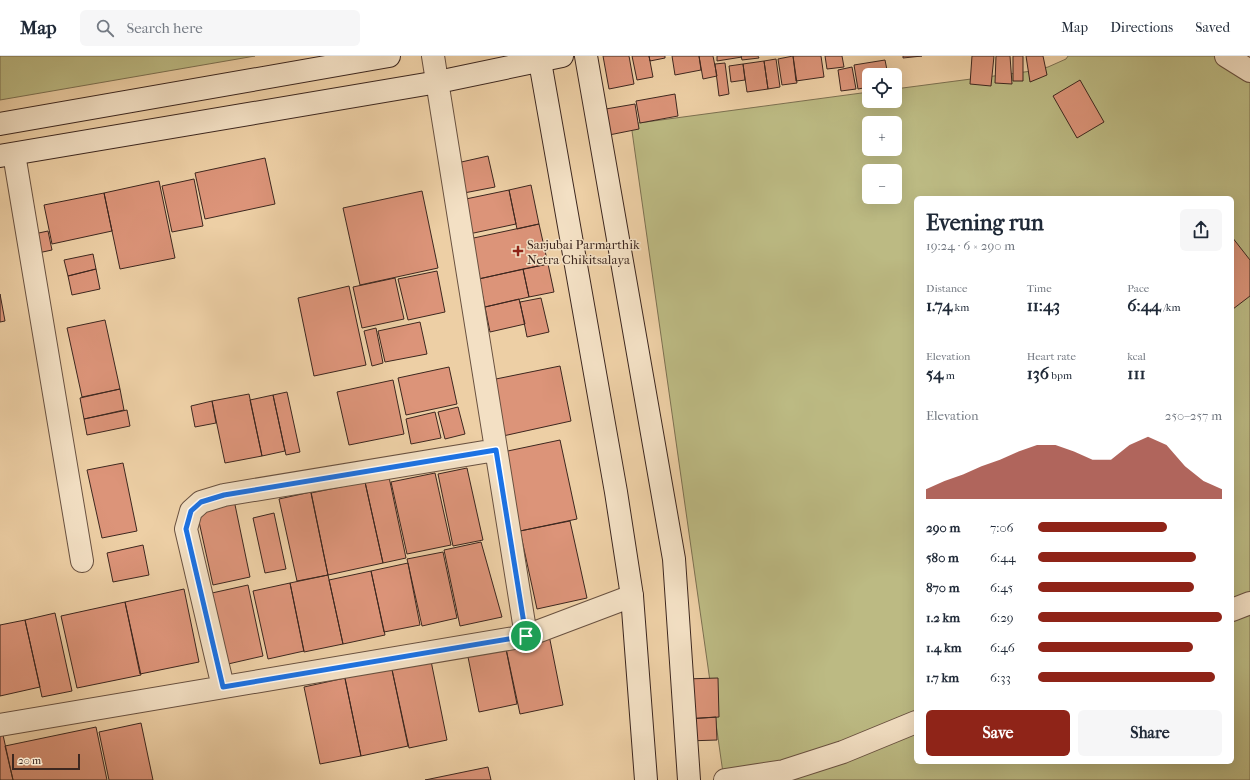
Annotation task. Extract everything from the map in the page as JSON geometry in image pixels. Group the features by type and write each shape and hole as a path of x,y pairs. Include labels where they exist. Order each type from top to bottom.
{"street":[{"path":"0,124 389,56"},
{"path":"433,56 526,636"},
{"path":"82,561 7,155 438,82 539,58 562,56"},
{"path":"586,56 674,559 689,780"},
{"path":"1226,56 1250,71"},
{"path":"539,58 616,492 632,596 646,780"},
{"path":"223,687 186,529 191,511 201,502 224,495 496,450"},
{"path":"0,725 526,636 632,596"},
{"path":"1234,609 1250,603"},
{"path":"725,780 784,771 843,752 914,723"}],"shaded area":[{"path":"0,56 255,56 0,100"},
{"path":"1068,56 1230,56 1250,71 1250,780 724,780 631,124 862,93 862,108 902,108 902,88 1032,71 1048,67 1066,59"}],"building":[{"path":"603,56 629,56 634,84 609,89"},
{"path":"632,56 649,56 653,77 637,80"},
{"path":"649,56 665,56 665,58 650,61"},
{"path":"672,56 699,56 701,70 675,75"},
{"path":"699,56 713,56 717,76 703,79"},
{"path":"717,56 741,56 742,57 717,61"},
{"path":"741,56 758,56 759,58 742,60"},
{"path":"793,56 821,56 824,77 796,81"},
{"path":"793,56 797,83 782,85 778,59"},
{"path":"825,56 842,56 844,67 827,69"},
{"path":"903,56 922,56 903,58"},
{"path":"972,56 994,56 991,86 970,84"},
{"path":"996,56 1010,56 1012,84 995,83"},
{"path":"1013,56 1023,56 1023,81 1013,81"},
{"path":"1026,56 1043,56 1047,75 1030,82"},
{"path":"776,59 780,87 768,89 764,61"},
{"path":"885,60 887,68 862,68 862,88 858,89 854,65"},
{"path":"764,61 768,89 747,92 743,64"},
{"path":"725,63 729,94 719,96 715,64"},
{"path":"743,64 745,80 731,82 729,66"},
{"path":"852,67 856,89 841,91 838,70"},
{"path":"1080,80 1104,122 1077,138 1053,96"},
{"path":"675,94 678,116 640,123 636,101"},
{"path":"635,104 639,129 604,136 600,110"},
{"path":"488,156 495,187 464,193 457,163"},
{"path":"265,158 275,204 205,219 195,173"},
{"path":"194,179 203,226 172,232 162,186"},
{"path":"159,181 175,258 120,269 104,193"},
{"path":"531,185 539,224 517,229 509,190"},
{"path":"509,190 516,224 469,234 461,200"},
{"path":"422,191 438,268 360,285 343,208"},
{"path":"104,193 112,231 52,244 44,205"},
{"path":"539,224 548,264 478,279 469,239"},
{"path":"48,231 52,250 38,253 34,234"},
{"path":"1234,240 1250,260 1250,296 1234,308"},
{"path":"93,254 96,269 68,276 64,260"},
{"path":"548,264 554,292 529,297 523,269"},
{"path":"96,269 100,289 72,295 68,276"},
{"path":"523,269 529,297 485,307 479,279"},
{"path":"437,271 445,312 408,320 398,279"},
{"path":"395,278 404,319 362,328 353,287"},
{"path":"349,286 366,365 314,376 298,298"},
{"path":"0,294 5,321 0,322"},
{"path":"541,298 549,332 527,337 520,302"},
{"path":"519,299 525,324 490,332 485,307"},
{"path":"105,320 120,389 82,397 67,328"},
{"path":"420,322 427,354 385,362 378,331"},
{"path":"376,328 383,363 372,366 364,331"},
{"path":"560,366 571,421 503,436 491,380"},
{"path":"449,367 457,404 406,415 398,378"},
{"path":"393,380 404,434 349,445 337,392"},
{"path":"120,389 124,410 84,419 80,398"},
{"path":"287,392 300,452 286,455 273,395"},
{"path":"249,394 262,456 225,463 212,401"},
{"path":"273,395 285,451 262,456 250,400"},
{"path":"212,401 216,423 195,427 191,406"},
{"path":"458,407 465,434 445,439 438,412"},
{"path":"127,410 130,426 87,435 84,419"},
{"path":"435,412 441,438 411,444 406,419"},
{"path":"560,440 577,519 520,531 503,452"},
{"path":"123,463 137,531 102,538 87,470"},
{"path":"467,468 483,540 453,546 438,474"},
{"path":"435,473 451,545 407,554 391,482"},
{"path":"389,477 406,558 383,563 365,482"},
{"path":"365,482 383,563 328,575 311,493"},
{"path":"311,492 328,575 297,581 279,499"},
{"path":"234,500 250,577 213,585 196,508"},
{"path":"274,513 286,569 265,573 253,518"},
{"path":"570,521 587,598 537,609 520,531"},
{"path":"481,542 502,617 460,626 444,550"},
{"path":"143,545 149,575 113,582 107,553"},
{"path":"443,552 457,618 422,626 407,559"},
{"path":"408,563 420,625 384,632 371,571"},
{"path":"371,571 385,635 343,644 329,580"},
{"path":"328,575 343,644 304,652 290,583"},
{"path":"290,583 304,651 268,659 253,591"},
{"path":"248,585 263,656 228,664 212,593"},
{"path":"184,589 199,662 140,674 125,602"},
{"path":"125,602 141,675 77,688 61,616"},
{"path":"55,613 72,691 42,697 25,620"},
{"path":"25,620 40,687 0,696 0,625"},
{"path":"549,635 563,705 520,714 505,644"},
{"path":"505,644 517,704 479,712 467,652"},
{"path":"430,656 447,740 409,748 391,665"},
{"path":"391,665 408,746 361,756 344,674"},
{"path":"345,678 361,756 320,764 304,687"},
{"path":"718,678 719,717 686,719 685,679"},
{"path":"716,717 717,740 687,741 686,719"},
{"path":"141,723 153,780 109,780 99,732"},
{"path":"96,727 107,780 13,780 5,746"},
{"path":"3,735 13,780 0,780 0,736"},
{"path":"488,767 491,780 425,780"}],"place":[{"name":"Sarjubai Parmarthik Netra Chikitsalaya","path":"518,251"}],"route":[{"path":"496,450 526,636 223,687 186,529 191,511 201,502 224,495 496,450"}]}
